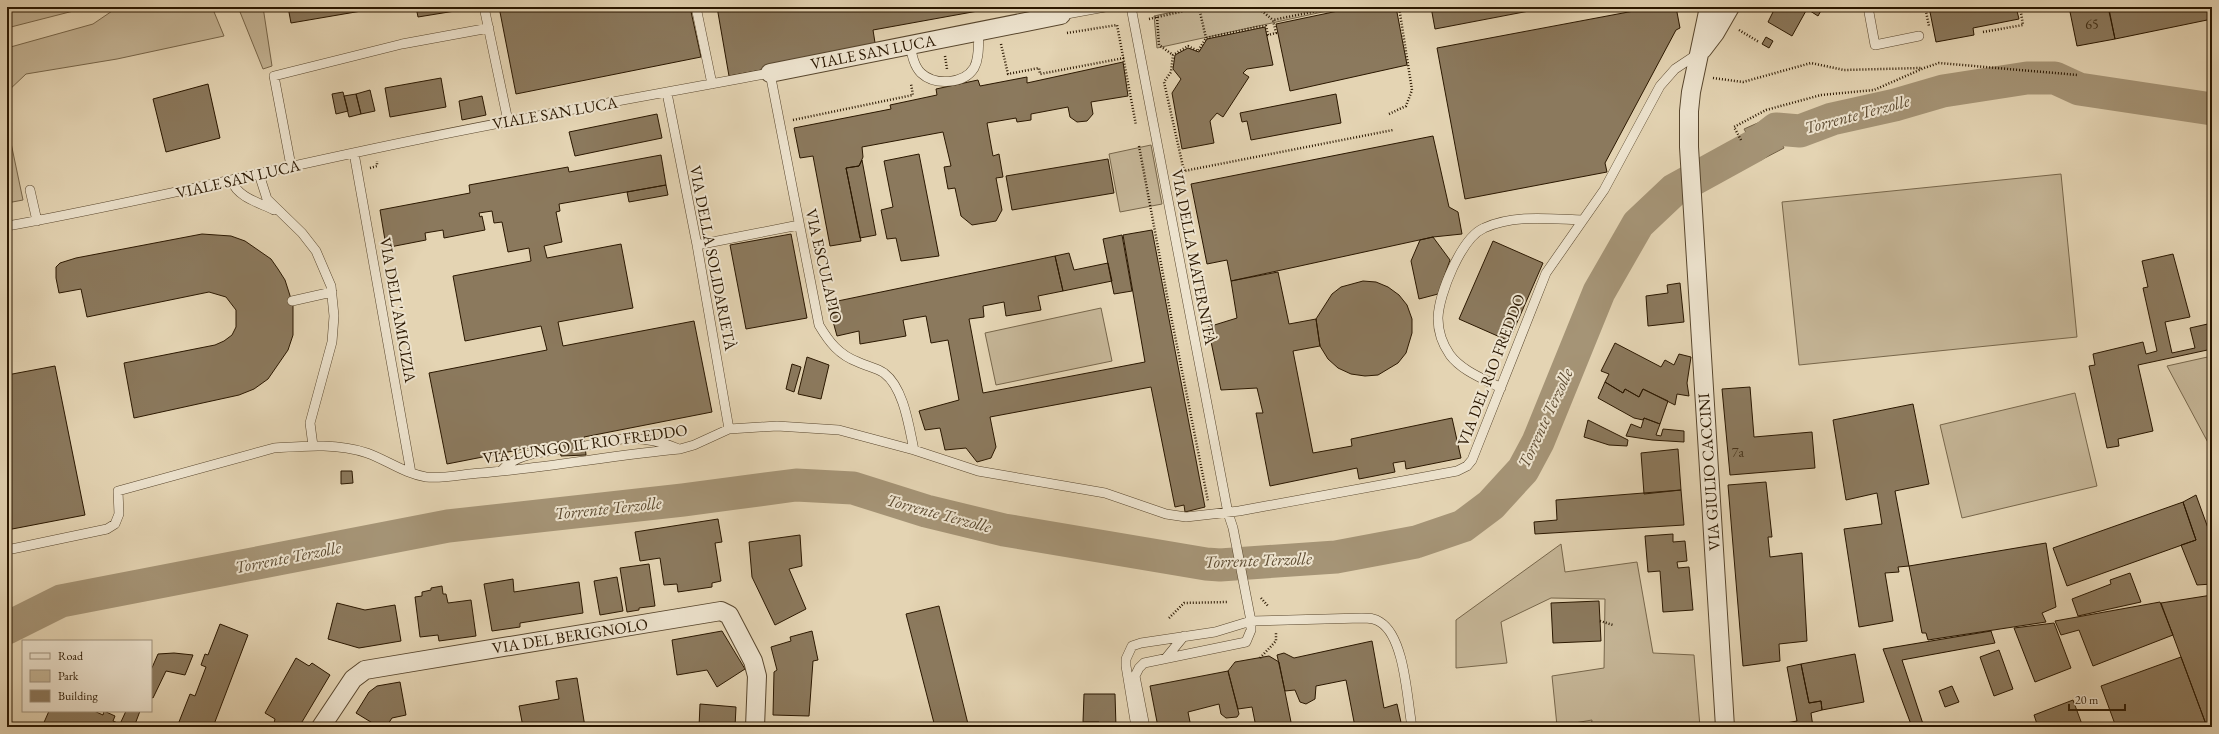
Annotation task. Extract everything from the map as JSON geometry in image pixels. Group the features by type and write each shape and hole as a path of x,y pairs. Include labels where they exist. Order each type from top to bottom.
{"street":[{"name":"VIA GIULIO CACCINI","path":"1709,7 1688,111 1693,218 1725,727"},
{"path":"1700,52 1715,33 1730,7"},
{"name":"VIALE SAN LUCA","path":"770,73 1061,15"},
{"name":"VIA DEL BERIGNOLO","path":"321,727 353,679 365,670 721,611 729,615 753,661 757,676 755,727"}],"lane":[{"path":"484,7 508,121"},
{"path":"696,7 712,84"},
{"name":"VIALE SAN LUCA","path":"1061,15 1105,7"},
{"name":"VIA DELLA MATERNITÀ","path":"1131,7 1228,513 1233,528 1251,621"},
{"path":"1868,7 1875,45 1919,36"},
{"path":"291,166 274,76 402,44 489,28"},
{"path":"910,45 916,67 928,78 939,81 956,80 964,77 974,66 977,59 979,31"},
{"path":"1501,388 1461,365 1449,354 1444,344 1438,317 1452,270 1473,236 1490,225 1522,219 1583,220 1607,184 1660,86 1680,65 1700,52"},
{"name":"VIALE SAN LUCA","path":"7,226 232,181 291,166 508,121 770,73"},
{"name":"VIA ESCULAPIO","path":"770,73 819,325 826,338 845,357 884,373 890,380 906,414 914,450"},
{"name":"VIA DELLA SOLIDARIETÀ","path":"667,93 697,245 728,429"},
{"name":"VIA DELL'AMICIZIA","path":"354,153 411,473"},
{"path":"259,174 267,199 302,233 316,251 331,286 334,316 332,342 310,423 313,446"},
{"path":"232,181 233,186 240,193 280,213"},
{"path":"30,190 37,221"},
{"name":"VIA DEL RIO FREDDO","path":"1228,513 1457,471 1467,466 1472,460 1543,278 1583,220"},
{"path":"697,245 799,225"},
{"path":"292,301 332,292"},
{"name":"VIA LUNGO IL RIO FREDDO","path":"7,550 107,529 115,524 119,514 118,491 274,448 334,446 353,449 411,473 427,477 501,471 680,449 694,445 728,429 777,426 839,430 914,450 995,475 1105,492 1171,515 1198,517 1228,513"},
{"path":"585,446 615,439 638,437 660,441 680,449"},
{"path":"501,471 516,459 560,449"},
{"path":"1136,727 1126,666 1129,650 1132,646 1141,643 1215,632 1251,621 1362,618 1380,621 1390,632 1400,657 1412,727"},
{"path":"1145,727 1135,676 1139,668 1144,663 1246,642 1251,630 1251,621"},
{"path":"1166,658 1184,636"}],"path":[{"path":"1149,19 1200,7 1206,38 1198,50 1188,46 1173,55"},
{"path":"1206,38 1266,26 1268,35 1276,33 1273,20 1257,7"},
{"path":"1326,7 1327,13"},
{"path":"1389,114 1406,106 1412,95 1399,7"},
{"path":"1889,7 1889,9 1898,7"},
{"path":"1984,32 2023,24 2020,7"},
{"path":"1273,20 1317,11"},
{"path":"1157,17 1159,45 1173,55"},
{"path":"1117,25 1136,125"},
{"path":"1739,30 1759,42"},
{"path":"1001,44 1008,74 1039,68 1040,74 1124,58"},
{"path":"1173,55 1171,72 1164,82 1184,171"},
{"path":"1713,78 1743,82 1811,63 1844,70 1924,68"},
{"path":"1741,140 1734,127 1766,110 1821,95 1874,90 1924,68 1939,64 2078,74"},
{"path":"780,123 913,95 911,82"},
{"path":"1178,181 1177,173 1184,171 1393,130"},
{"path":"1139,146 1208,505"},
{"path":"1169,618 1184,603 1228,602"},
{"path":"1600,621 1613,626"}],"green space":[{"path":"7,7 89,7 7,28"},
{"path":"118,7 212,7 224,36 117,59 26,74 7,92 7,48 93,24"},
{"path":"238,7 263,7 272,66 263,69"},
{"path":"1195,7 1327,7 1327,11 1157,48 1154,16"},
{"path":"7,124 23,200 7,203"},
{"path":"1151,145 1162,204 1120,212 1109,154"},
{"path":"2061,174 2077,337 1799,365 1782,202"},
{"path":"1101,308 1112,361 996,385 985,333"},
{"path":"2212,356 2212,450 2167,366"},
{"path":"2075,393 2097,486 1962,518 1940,425"},
{"path":"1561,544 1565,572 1637,562 1653,653 1694,655 1700,727 1591,727 1592,720 1557,726 1552,676 1604,668 1605,599 1551,598 1501,622 1507,663 1456,668 1456,620"}],"water":[{"path":"1769,118 1784,148 1761,160 1744,129"}],"building":[{"path":"288,7 378,7 379,8 291,23"},
{"path":"416,7 454,7 455,11 418,17"},
{"path":"499,7 690,7 701,57 516,94"},
{"path":"717,7 1000,7 873,30 876,49 729,76"},
{"path":"1357,7 1396,7 1407,65 1290,91 1276,24"},
{"path":"1431,7 1550,7 1435,29"},
{"path":"1655,7 1676,7 1680,28 1676,30 1605,163 1607,172 1465,199 1437,48"},
{"path":"1767,7 1823,7 1818,16 1807,9 1792,36 1768,22 1773,12"},
{"path":"1929,7 2016,7 2019,19 1973,28 1974,35 1936,42"},
{"path":"2069,7 2108,7 2115,39 2077,46"},
{"path":"2119,7 2212,7 2212,19 2115,39 2109,9"},
{"path":"1265,27 1273,65 1247,69 1243,73 1249,77 1223,117 1217,113 1210,121 1214,143 1182,149 1172,93 1181,79 1173,69 1175,55 1188,48 1199,52 1207,39"},
{"path":"1766,37 1773,41 1769,48 1762,44"},
{"path":"1123,62 1128,96 1091,102 1093,114 1087,121 1077,122 1070,117 1068,107 1031,114 1031,120 1017,122 1016,118 987,123 993,156 999,154 1003,177 996,178 1002,210 996,221 972,225 961,216 955,188 948,189 944,167 951,166 943,132 862,147 863,157 859,166 846,168 861,241 830,246 813,156 800,158 794,128 891,109 890,105 937,95 936,89 978,80 980,86 1027,77 1027,83"},
{"path":"441,78 446,107 390,117 385,88"},
{"path":"208,84 220,138 166,152 153,99"},
{"path":"370,90 375,111 361,114 356,94"},
{"path":"343,92 348,111 336,114 332,94"},
{"path":"356,94 361,114 349,117 344,96"},
{"path":"1336,94 1341,123 1251,140 1247,121 1242,122 1240,113"},
{"path":"482,96 486,115 462,120 459,101"},
{"path":"657,114 662,138 575,156 569,132"},
{"path":"1433,136 1449,207 1458,212 1462,234 1433,237 1231,281 1227,260 1207,264 1191,184"},
{"path":"919,154 939,256 901,261 896,238 887,239 881,210 893,207 884,161"},
{"path":"661,155 666,185 559,204 560,211 556,212 562,242 544,246 547,258 621,244 633,308 558,322 563,346 694,321 712,412 584,437 586,455 561,456 559,442 447,464 429,373 547,350 541,326 465,341 453,276 531,261 529,248 508,252 502,222 494,223 492,211 479,213 480,217 482,216 485,230 444,238 443,230 425,233 426,240 390,247 388,240 385,240 380,210 470,193 469,185 568,167 569,172"},
{"path":"1108,159 1114,193 1012,210 1006,176"},
{"path":"862,160 876,235 860,238 846,168 859,166"},
{"path":"666,185 668,195 629,202 627,192"},
{"path":"1152,230 1205,507 1185,512 1184,505 1175,507 1151,387 990,417 996,447 991,458 977,462 966,448 945,450 940,428 925,430 919,411 959,400 948,340 931,343 926,316 903,320 906,336 860,344 859,331 837,336 828,303 1055,256 1063,291 1038,296 1041,310 1006,316 1004,302 983,306 984,317 969,319 983,393 1145,362 1123,235"},
{"path":"202,234 231,236 245,241 271,259 285,280 293,305 293,335 288,350 268,379 254,389 239,395 134,418 124,363 215,345 224,341 232,335 236,327 236,310 226,297 209,292 87,317 81,289 59,293 56,278 56,267 60,263 76,258"},
{"path":"791,234 807,318 746,329 730,245"},
{"path":"1122,235 1132,291 1114,294 1103,239"},
{"path":"1433,237 1450,260 1438,294 1419,299 1411,261 1420,240"},
{"path":"1493,241 1543,263 1509,341 1459,319"},
{"path":"1069,253 1074,270 1108,263 1112,281 1063,291 1055,256"},
{"path":"2173,254 2190,317 2165,322 2172,353 2195,348 2190,328 2212,323 2212,349 2138,365 2153,431 2118,439 2119,446 2107,448 2089,366 2095,365 2093,354 2143,342 2146,354 2157,351 2143,288 2148,287 2142,261"},
{"path":"1278,272 1289,324 1316,319 1320,346 1293,351 1313,453 1352,446 1351,439 1452,418 1461,458 1406,469 1405,461 1393,463 1395,472 1359,479 1357,468 1270,486 1256,413 1263,413 1257,388 1221,390 1208,327 1237,318 1231,281"},
{"path":"1363,281 1376,282 1388,287 1399,295 1407,305 1412,319 1412,333 1406,353 1398,363 1378,375 1365,376 1351,374 1338,368 1328,359 1320,346 1316,319 1332,294 1341,287"},
{"path":"1680,283 1684,322 1648,326 1646,296 1668,293 1667,285"},
{"path":"1615,343 1661,367 1665,360 1674,365 1679,354 1691,357 1687,383 1689,396 1677,394 1675,405 1643,389 1639,397 1625,389 1623,393 1605,382 1609,374 1601,371"},
{"path":"807,357 829,365 821,399 798,394"},
{"path":"792,364 801,367 794,392 786,389"},
{"path":"55,366 85,515 7,530 7,375"},
{"path":"1605,382 1623,393 1625,389 1639,397 1643,389 1668,401 1660,424 1644,418 1643,420 1634,418 1598,398"},
{"path":"1750,387 1754,437 1812,432 1815,468 1730,475 1722,389"},
{"path":"1913,404 1929,484 1895,491 1909,566 1898,567 1899,572 1885,573 1893,621 1859,627 1844,529 1882,524 1877,493 1846,500 1833,420"},
{"path":"1644,418 1660,424 1656,435 1661,436 1663,429 1684,431 1684,442 1652,440 1626,436 1631,424 1641,428"},
{"path":"1588,420 1628,440 1627,446 1609,445 1584,437"},
{"path":"1678,449 1681,490 1644,494 1641,453"},
{"path":"341,471 352,471 353,483 341,484"},
{"path":"1766,482 1772,537 1768,537 1770,557 1802,553 1807,641 1779,644 1780,661 1743,666 1728,485"},
{"path":"1681,490 1684,525 1535,534 1534,522 1557,520 1556,500"},
{"path":"2196,495 2212,539 2212,584 2197,585 2181,545 2196,540 2183,502"},
{"path":"2183,502 2196,540 2067,586 2053,548"},
{"path":"718,519 722,542 715,543 721,581 712,583 712,587 678,592 677,584 664,585 660,558 640,561 635,532"},
{"path":"1673,534 1673,542 1685,541 1687,561 1677,562 1678,568 1689,567 1693,610 1663,612 1660,571 1648,572 1645,536"},
{"path":"800,535 802,566 789,569 806,609 775,625 752,577 749,542"},
{"path":"2046,543 2056,607 2042,613 2046,622 1928,640 1926,633 1922,633 1909,566"},
{"path":"649,564 655,606 639,608 639,610 627,612 620,568"},
{"path":"2130,573 2141,602 2078,616 2072,599 2111,584 2110,580"},
{"path":"617,577 623,611 600,615 594,581"},
{"path":"513,579 514,592 579,582 583,613 520,623 520,627 492,631 484,584"},
{"path":"442,586 443,594 446,594 448,603 471,600 476,636 439,641 438,635 420,637 415,597 422,596 422,592 431,590 431,588"},
{"path":"2212,595 2212,727 2207,727 2161,603"},
{"path":"1599,601 1601,641 1553,643 1551,603"},
{"path":"2160,602 2173,635 2093,666 2079,630 2061,635 2055,621"},
{"path":"337,603 365,610 395,605 401,641 359,648 328,639"},
{"path":"939,606 968,727 935,727 906,614"},
{"path":"2054,623 2071,668 2035,682 2014,628"},
{"path":"220,624 248,635 213,727 177,727 190,694 195,696 206,667 201,665 205,654 208,655"},
{"path":"722,631 745,669 717,687 707,670 677,675 672,640"},
{"path":"812,631 818,660 813,661 809,716 773,715 774,672 777,670 771,647 791,641 790,637"},
{"path":"1991,631 1995,643 1902,660 1924,727 1912,727 1883,649"},
{"path":"1372,641 1384,708 1397,704 1402,727 1355,727 1346,680 1316,686 1315,699 1306,704 1300,702 1295,690 1285,691 1277,655 1284,653 1294,658"},
{"path":"1999,650 2013,689 1994,696 1980,657"},
{"path":"174,653 193,655 185,675 166,671 153,698 152,668 158,654"},
{"path":"1855,654 1864,702 1822,710 1821,701 1809,703 1801,664"},
{"path":"1269,656 1279,662 1292,727 1256,727 1252,707 1238,709 1228,671 1235,662"},
{"path":"2181,657 2207,727 2116,727 2101,686"},
{"path":"296,658 309,666 312,663 330,675 299,727 263,727 264,723 274,723 275,719 265,713"},
{"path":"1801,664 1809,703 1821,701 1822,710 1811,713 1813,727 1765,727 1797,721 1787,667"},
{"path":"1228,671 1239,714 1237,717 1226,718 1221,714 1219,704 1188,712 1191,727 1158,727 1150,686"},
{"path":"577,678 585,727 523,727 519,706 559,699 556,681"},
{"path":"400,682 406,715 392,718 386,727 379,727 356,713 369,692 377,686"},
{"path":"1952,686 1959,702 1945,707 1939,691"},
{"path":"1084,694 1115,694 1116,727 1099,727 1099,722 1083,722"},
{"path":"2073,700 2083,727 2038,727 2034,715"},
{"path":"700,704 736,707 735,727 699,727"},
{"path":"49,712 96,712 103,715 104,712 106,712 115,716 113,721 120,724 126,712 140,712 134,727 42,727"}],"waterway":[{"name":"Torrente Terzolle","path":"7,628 61,601 448,526 683,500 796,485 853,488 926,511 1004,530 1206,564 1220,565 1336,557 1416,542 1463,526 1491,505 1523,470 1538,442 1599,292 1638,224 1674,190 1754,146 1776,129 1800,131 1832,119 1895,105 1943,91 2027,78 2055,78 2079,89 2212,109"}]}
